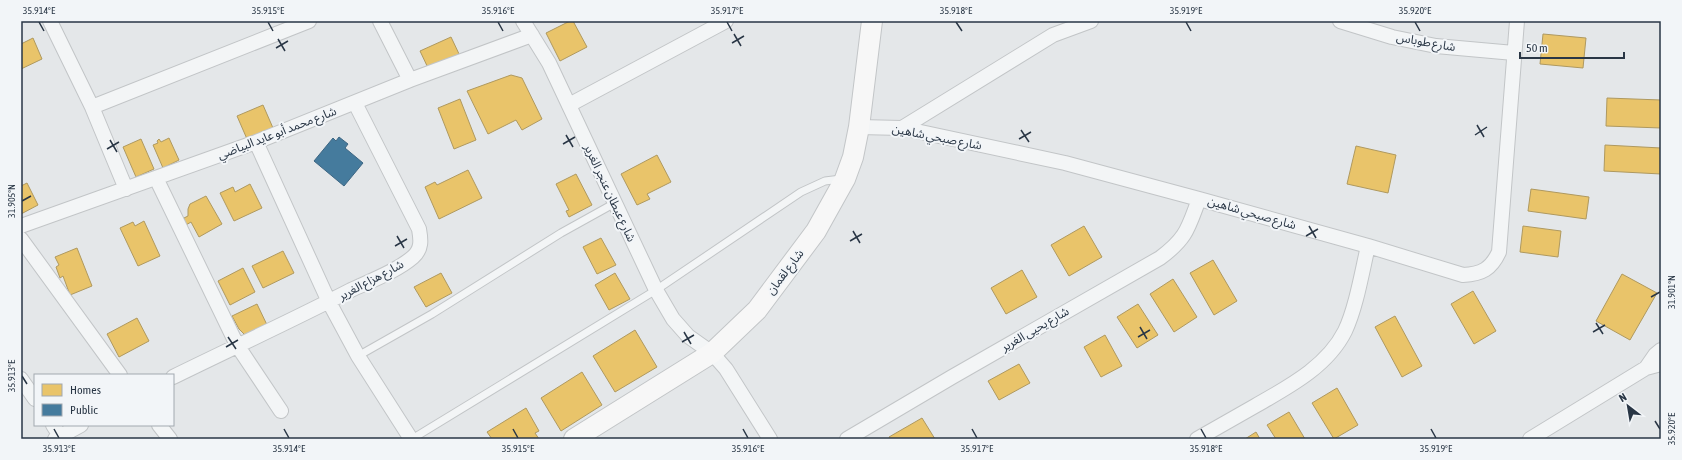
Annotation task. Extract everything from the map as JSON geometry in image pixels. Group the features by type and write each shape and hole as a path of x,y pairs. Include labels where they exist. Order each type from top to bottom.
{"street":[{"path":"50,21 92,107 126,188"},
{"path":"92,107 309,21"},
{"path":"380,21 410,80"},
{"name":"شارع عبطان عنجر الغرير","path":"523,21 549,63 656,290 673,319 688,336 712,353 726,369 770,439"},
{"path":"568,106 726,21"},
{"name":"شارع لقمان","path":"574,439 712,353 756,310 816,230 845,179 853,157 859,127 872,21"},
{"path":"902,128 1053,35 1068,28 1091,21"},
{"name":"شارع طوباس","path":"1340,21 1392,36 1436,46 1514,53"},
{"name":"شارع صبحي شاهين","path":"859,127 902,128 1065,163 1368,246 1463,275 1475,275 1487,270 1500,252 1517,21"},
{"name":"شارع محمد أبو عايد البياضي","path":"21,226 256,142 410,80 532,35"},
{"name":"شارع هزاع الغرير","path":"174,376 329,302 401,265 419,249 421,240 419,229 355,103"},
{"path":"256,142 329,302 358,356 412,439"},
{"path":"156,178 237,345 281,411"},
{"name":"شارع يحيى الغرير","path":"848,439 952,377 1160,258 1175,247 1182,239 1199,199"},
{"path":"21,239 119,374"},
{"path":"1197,439 1285,388 1314,369 1332,351 1345,331 1358,293 1368,246"},
{"path":"1646,368 1655,355 1661,350"},
{"path":"1530,439 1646,368 1661,364"},
{"path":"21,378 34,398"},
{"path":"56,433 78,426"},
{"path":"160,426 170,439"}],"lane":[{"path":"412,439 656,290 801,192 825,181 845,179"},
{"path":"358,356 432,314 561,233 615,203"}],"building: Homes":[{"path":"570,21 573,21 587,47 560,61 546,33"},
{"path":"1543,34 1586,38 1583,68 1540,64"},
{"path":"451,37 460,56 429,70 420,51"},
{"path":"33,38 42,59 21,69 21,44"},
{"path":"511,75 522,78 542,119 522,130 516,120 488,134 467,91"},
{"path":"1607,98 1661,100 1661,128 1606,126"},
{"path":"460,99 476,140 454,149 438,108"},
{"path":"263,105 273,128 247,139 237,116"},
{"path":"169,138 179,160 163,168 153,145 158,143 157,141 159,139 161,142"},
{"path":"141,139 154,169 136,177 123,147"},
{"path":"1605,145 1661,148 1661,174 1604,171"},
{"path":"1356,146 1396,155 1388,193 1347,184"},
{"path":"657,155 671,182 647,194 650,199 637,205 621,174"},
{"path":"468,170 482,198 439,219 425,187 435,182 437,185"},
{"path":"576,174 592,205 569,217 566,211 569,210 556,184"},
{"path":"27,183 38,205 21,214 21,186"},
{"path":"250,184 262,208 234,221 220,193 233,187 235,192"},
{"path":"1531,189 1589,197 1586,219 1528,211"},
{"path":"206,196 222,224 199,237 191,222 186,225 184,218 188,216 190,204"},
{"path":"144,221 160,256 138,266 120,228 133,222 135,226"},
{"path":"1084,226 1102,257 1069,276 1051,245"},
{"path":"1523,226 1561,231 1558,257 1520,252"},
{"path":"601,238 616,265 597,274 583,247"},
{"path":"77,248 92,286 70,295 63,276 60,278 56,267 59,265 55,257"},
{"path":"283,251 294,273 263,288 252,266"},
{"path":"1213,260 1237,301 1214,315 1190,273"},
{"path":"243,268 255,292 230,305 218,281"},
{"path":"1022,270 1037,297 1006,314 991,288"},
{"path":"441,273 452,293 426,307 414,287"},
{"path":"615,273 630,299 609,310 595,285"},
{"path":"1622,274 1657,293 1630,340 1596,321"},
{"path":"1173,279 1197,317 1174,332 1150,294"},
{"path":"1473,291 1496,331 1474,344 1451,304"},
{"path":"257,304 268,327 247,337 239,329 232,316"},
{"path":"1138,304 1158,335 1137,348 1117,317"},
{"path":"1395,316 1422,366 1402,377 1375,327"},
{"path":"137,318 149,341 119,357 107,334"},
{"path":"635,330 657,367 615,392 593,356"},
{"path":"1105,335 1122,366 1101,377 1084,347"},
{"path":"1019,364 1030,383 999,400 988,381"},
{"path":"582,372 602,405 561,431 541,398"},
{"path":"1337,388 1358,425 1334,439 1312,403"},
{"path":"526,408 539,431 535,433 539,439 492,439 487,432"},
{"path":"1289,412 1305,439 1276,439 1267,425"},
{"path":"922,418 935,439 890,439 889,437"},
{"path":"1256,432 1260,439 1245,439"}],"building: Public":[{"path":"339,137 348,144 345,148 363,163 344,186 314,161 333,138 336,141"}]}
